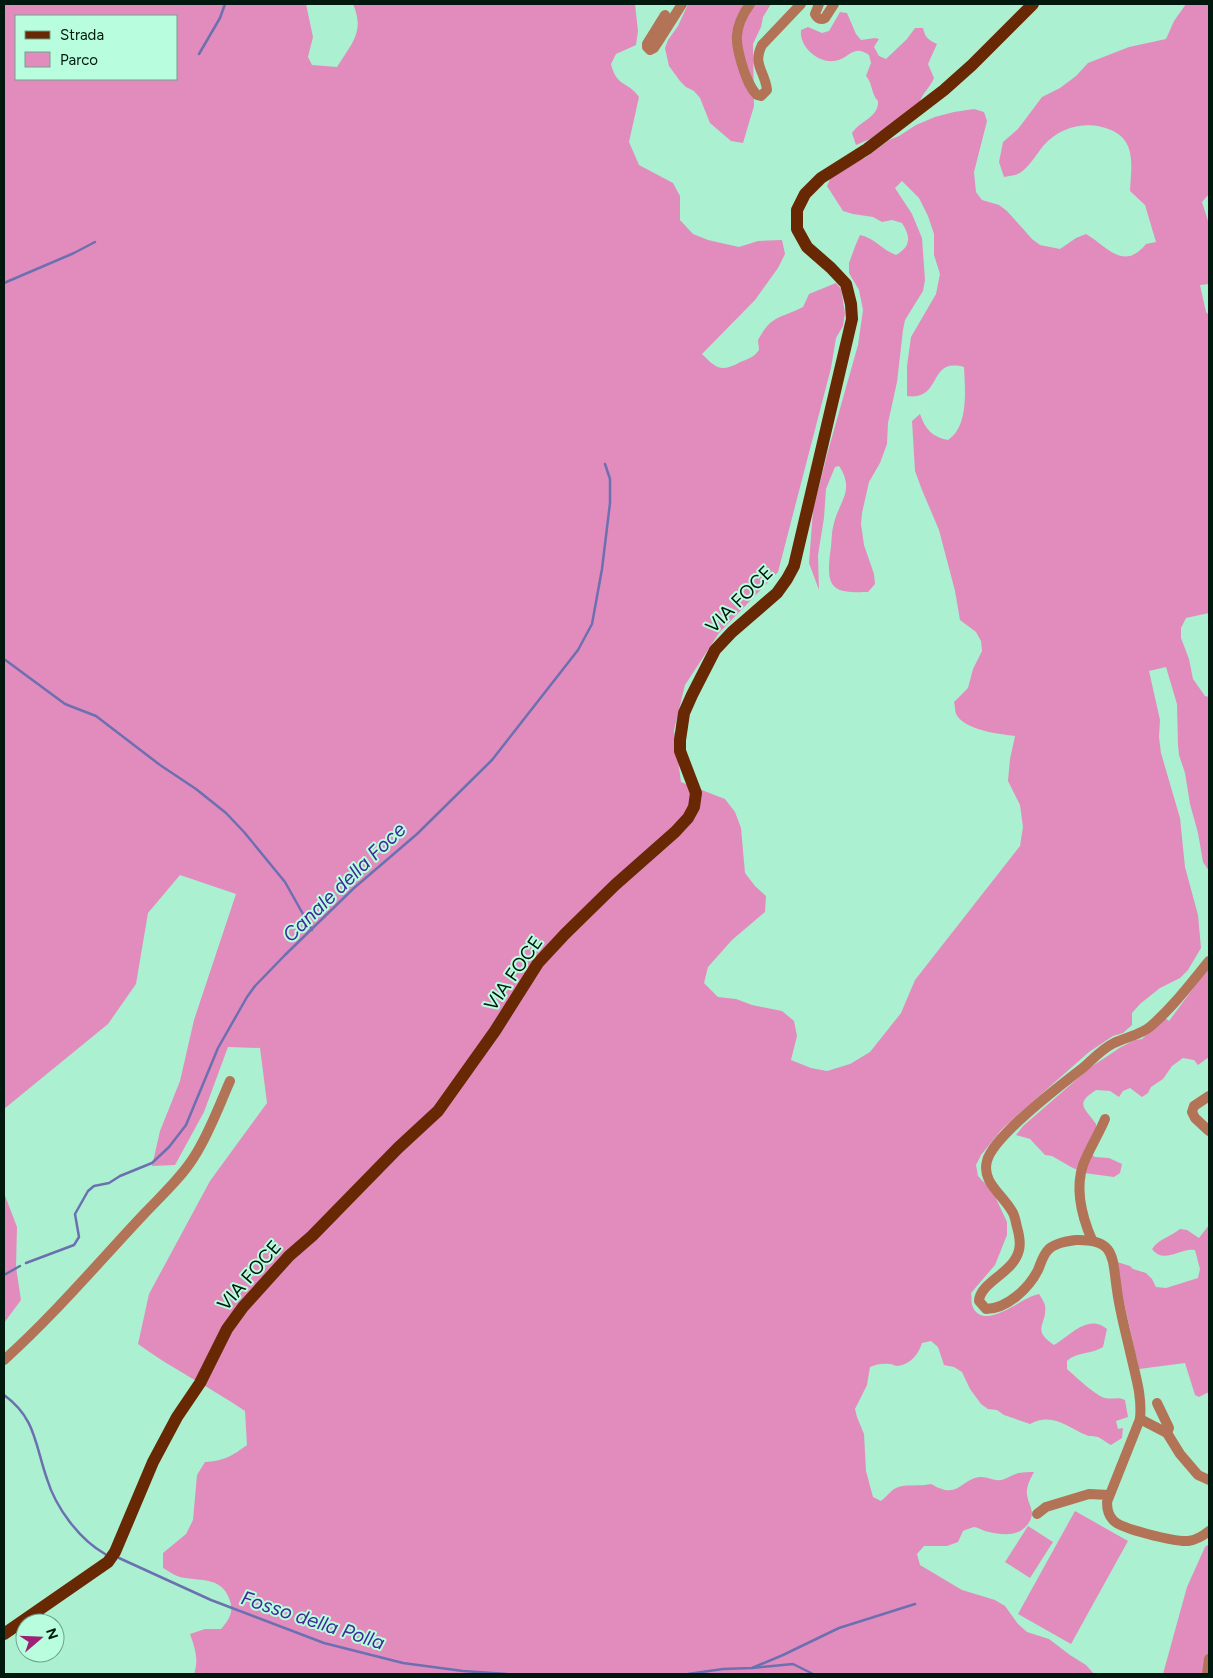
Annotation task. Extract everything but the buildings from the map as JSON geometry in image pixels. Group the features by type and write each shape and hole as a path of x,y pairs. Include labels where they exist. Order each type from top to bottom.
{"main road":[{"name":"VIA FOCE","path":"4,1634 108,1562 115,1552 153,1462 177,1417 204,1375 227,1329 243,1307 289,1256 312,1236 398,1148 438,1111 495,1031 538,963 615,885 680,827 694,807 696,793 680,751 684,713 704,670 716,650 732,632 777,593 787,580 794,566 850,326 851,304 846,284 839,275 802,241 797,229 797,210 805,194 821,178 867,148 944,90 1033,4"}],"street":[{"path":"665,15 647,44 650,50 654,48 682,4"},
{"path":"750,4 740,21 736,36 737,47 750,88 757,95 761,96 766,90 766,85 759,66 758,53 762,45 801,4"},
{"path":"819,4 815,14 821,19 825,18 834,4"},
{"path":"1209,961 1150,1027 1113,1043 1012,1127 990,1152 986,1174 1013,1213 1020,1244 1016,1258 1005,1271 983,1289 979,1296 979,1302 986,1309 1003,1305 1024,1289 1032,1280 1048,1250 1054,1245 1071,1241 1092,1240 1107,1248 1112,1258 1118,1300 1141,1394 1140,1420 1109,1495 1107,1502 1109,1515 1113,1521 1124,1528 1178,1541 1197,1539 1209,1531"},
{"path":"4,1360 105,1259 145,1213 159,1200 194,1158 230,1081"},
{"path":"1209,1096 1192,1109 1195,1118 1209,1132"},
{"path":"1092,1240 1085,1224 1080,1202 1080,1175 1105,1119"},
{"path":"1157,1403 1169,1428 1167,1433"},
{"path":"1140,1420 1167,1433 1180,1454 1198,1475 1209,1480"},
{"path":"1037,1514 1046,1507 1089,1494 1109,1495"},
{"path":"1207,1674 1209,1659"}],"green space":[{"path":"4,4 306,4 313,37 308,57 312,65 337,67 352,44 357,30 358,22 353,4 635,4 638,31 636,45 616,54 611,64 613,72 619,81 639,97 629,142 639,165 673,183 680,196 680,220 693,234 708,240 739,247 758,241 782,240 785,254 778,268 755,300 702,354 715,366 727,368 733,366 755,354 759,350 758,340 772,321 803,307 809,294 836,283 841,289 845,313 843,326 836,338 831,368 778,572 719,633 685,685 674,730 681,782 725,799 735,812 741,828 745,873 766,896 765,912 732,940 708,967 704,983 718,997 736,999 752,1005 782,1011 794,1021 797,1036 791,1060 811,1068 827,1071 850,1064 870,1052 901,1013 915,980 1020,846 1023,827 1020,805 1008,781 1015,736 991,732 966,724 955,711 954,702 968,688 973,669 982,651 981,641 976,632 960,620 955,591 939,530 915,471 912,421 920,414 930,432 938,437 948,440 955,434 963,417 964,367 952,366 945,368 939,373 926,392 918,396 907,396 907,366 911,337 936,294 940,274 934,255 934,234 928,216 919,198 902,181 895,188 912,214 922,238 925,280 923,291 905,320 897,382 888,423 887,444 880,463 869,482 862,513 861,524 864,545 874,574 875,584 868,592 856,592 840,590 831,582 829,566 832,531 846,489 844,474 839,466 835,467 826,489 824,518 818,555 819,590 809,563 813,510 858,345 863,310 859,290 849,273 849,263 860,235 896,255 905,248 908,241 907,233 902,223 892,220 882,222 873,217 843,211 827,186 831,177 856,161 865,158 889,140 916,125 935,117 974,109 984,112 987,121 974,172 976,192 982,200 999,205 1007,211 1032,239 1040,245 1060,249 1076,238 1086,234 1115,254 1130,256 1138,252 1146,244 1156,242 1145,205 1130,191 1131,156 1125,141 1119,135 1111,130 1094,125 1067,129 1051,138 1024,170 1015,175 1004,177 999,162 1003,142 1018,129 1042,97 1060,88 1076,76 1088,63 1129,47 1166,39 1174,21 1186,4 1209,4 1209,194 1202,202 1209,224 1209,284 1200,285 1206,312 1209,315 1209,613 1186,618 1181,628 1181,638 1189,659 1193,679 1205,696 1209,697 1209,871 1203,862 1185,773 1179,755 1177,704 1166,667 1149,671 1160,720 1159,737 1161,753 1180,818 1185,867 1198,915 1201,948 1188,970 1180,978 1160,988 1140,1004 1132,1013 1132,1025 1123,1033 1113,1036 1089,1052 1002,1129 981,1155 976,1165 978,1176 993,1192 1007,1222 1007,1235 995,1265 971,1293 972,1305 976,1312 983,1316 998,1314 1039,1294 1045,1305 1041,1331 1047,1340 1054,1345 1086,1325 1093,1323 1107,1329 1103,1347 1071,1358 1067,1361 1067,1369 1096,1394 1125,1400 1128,1417 1116,1421 1118,1429 1123,1428 1122,1438 1111,1445 1098,1437 1088,1436 1059,1422 1045,1420 1030,1424 1004,1415 997,1410 988,1409 981,1404 970,1389 962,1372 954,1367 944,1365 938,1347 931,1341 922,1343 916,1355 906,1364 897,1366 877,1364 870,1367 867,1385 855,1409 864,1434 866,1471 873,1497 881,1501 894,1489 902,1486 931,1484 941,1489 954,1490 974,1478 981,1477 1001,1480 1019,1473 1034,1472 1027,1491 1032,1516 1024,1528 1019,1532 997,1534 975,1527 971,1528 963,1531 958,1542 947,1546 924,1546 917,1554 920,1565 962,1590 995,1600 1005,1606 1018,1624 1027,1632 1049,1639 1086,1665 1094,1674 194,1674 195,1649 190,1634 205,1629 221,1629 231,1613 230,1601 226,1592 215,1583 177,1576 163,1568 163,1553 186,1534 193,1520 197,1475 205,1462 227,1457 247,1445 245,1411 138,1344 149,1294 210,1181 267,1103 260,1048 228,1047 204,1112 175,1165 152,1166 160,1131 180,1081 194,1020 236,894 180,875 148,913 136,984 108,1024 4,1109"},
{"path":"688,4 771,4 763,17 761,27 753,44 754,106 743,143 731,141 710,123 700,98 680,81 669,66 665,48"},
{"path":"840,12 847,13 856,34 861,40 879,39 874,47 879,56 886,59 907,39 915,28 923,28 927,38 937,44 928,64 934,78 919,104 870,139 856,145 852,133 873,115 878,106 878,101 866,76 871,63 869,55 854,51 839,60 828,61 810,52 801,36 801,30 808,27 822,33 829,31"},
{"path":"1209,967 1209,1057 1198,1065 1194,1060 1183,1058 1172,1066 1163,1079 1151,1087 1148,1093 1142,1097 1130,1088 1123,1091 1119,1097 1110,1091 1096,1090 1083,1103 1085,1110 1096,1124 1096,1131 1089,1152 1095,1157 1109,1158 1122,1164 1120,1173 1114,1177 1084,1173 1052,1156 1045,1155 1030,1139 1016,1135 1023,1126 1091,1067 1121,1047 1135,1040 1142,1039 1164,1017 1169,1021"},
{"path":"4,1193 17,1227 16,1267 21,1300 4,1323"},
{"path":"1209,1225 1209,1392 1199,1397 1195,1395 1185,1363 1139,1369 1119,1280 1117,1262 1146,1273 1156,1287 1166,1288 1198,1278 1200,1269 1195,1250 1167,1256 1157,1254 1152,1249 1158,1242 1180,1229 1187,1230 1199,1238"},
{"path":"1075,1511 1128,1541 1071,1644 1018,1614"},
{"path":"1028,1526 1053,1542 1030,1578 1005,1562"},
{"path":"1209,1544 1209,1674 1163,1674 1187,1587 1205,1547"}],"waterway":[{"path":"199,54 220,18 225,4"},
{"path":"4,283 95,242"},
{"name":"Canale della Foce","path":"26,1263 74,1245 79,1237 75,1214 88,1191 94,1186 109,1183 120,1176 152,1163 169,1147 186,1125 218,1048 255,986 354,888 417,834 492,760 578,650 592,624 602,569 610,503 610,479 605,464"},
{"path":"4,659 65,704 96,716 226,813 285,882 312,930"},
{"name":"Canale della Foce","path":"4,1275 20,1266"},
{"name":"Fosso della Polla","path":"4,1395 15,1404 29,1423 51,1490 62,1512 86,1540 105,1554"},
{"name":"Fosso della Polla","path":"119,1558 211,1600 324,1643 403,1663 463,1671 507,1674"},
{"path":"752,1668 839,1628 915,1604"},
{"name":"Fosso della Polla","path":"688,1674 723,1669 793,1664 813,1674"}]}
